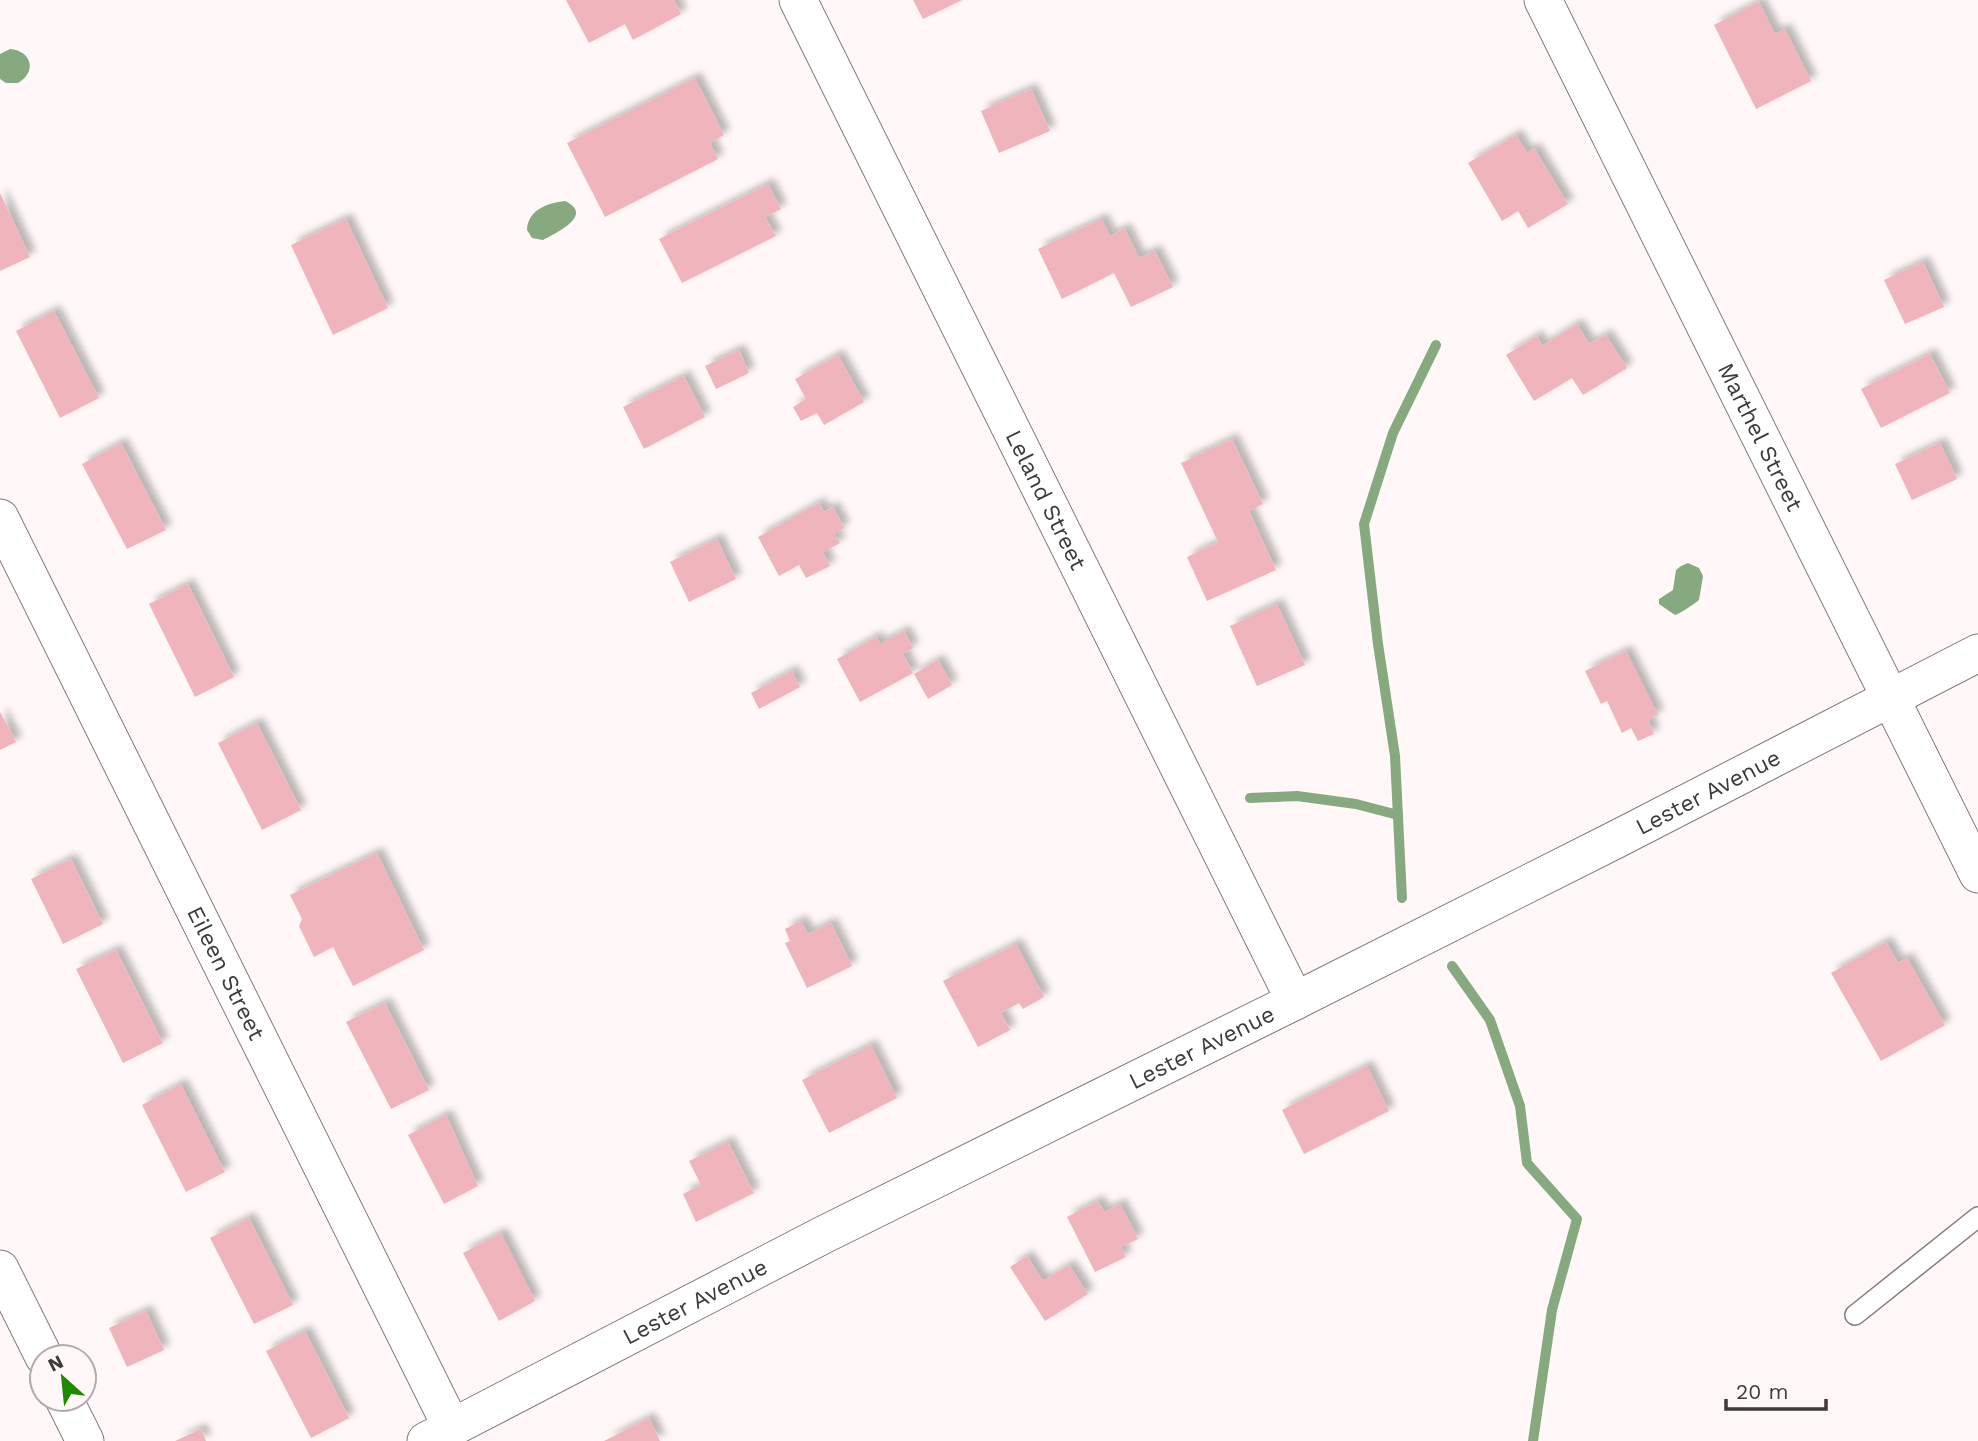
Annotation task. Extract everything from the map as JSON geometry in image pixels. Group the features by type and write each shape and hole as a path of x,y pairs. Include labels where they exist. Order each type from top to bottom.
{"street":[{"name":"Leland Street","path":"798,0 1296,1001"},
{"name":"Marthel Street","path":"1543,0 1978,874"},
{"name":"Eileen Street","path":"0,518 439,1434"},
{"name":"Lester Avenue","path":"439,1434 823,1235 1296,1001 1978,653"},
{"path":"0,1269 37,1343"},
{"path":"71,1413 85,1441"}],"lane":[{"path":"1855,1315 1978,1217"}],"shaded area":[{"path":"10,49 23,54 29,63 28,73 18,83 6,83 0,79 0,54"},
{"path":"565,201 573,206 575,218 543,240 532,238 527,230 531,217 545,206"},
{"path":"1688,563 1699,568 1703,576 1699,600 1675,615 1659,604 1659,599 1673,590 1676,570"}],"building":[{"path":"566,0 674,0 681,14 633,40 625,24 589,43"},
{"path":"913,0 962,0 923,19"},
{"path":"1759,2 1775,34 1785,29 1811,81 1756,109 1714,25"},
{"path":"695,78 724,135 710,143 718,159 605,217 567,143"},
{"path":"1031,89 1050,131 999,153 981,111"},
{"path":"1516,135 1527,153 1534,148 1568,204 1528,228 1518,211 1502,221 1468,163"},
{"path":"768,184 781,209 765,217 776,236 682,283 659,239"},
{"path":"0,193 30,257 0,271"},
{"path":"346,219 388,308 333,335 291,245"},
{"path":"1102,219 1110,236 1125,229 1139,258 1155,251 1173,287 1131,307 1114,273 1062,299 1038,249"},
{"path":"1923,262 1944,307 1905,324 1884,280"},
{"path":"54,311 99,398 60,418 16,331"},
{"path":"1577,324 1589,344 1606,335 1627,368 1583,395 1572,378 1534,401 1506,355 1537,336 1542,346"},
{"path":"739,350 749,373 716,389 705,366"},
{"path":"1930,354 1950,393 1881,428 1861,389"},
{"path":"838,355 864,402 824,425 817,413 801,421 793,407 806,399 795,379"},
{"path":"684,376 705,417 644,449 623,407"},
{"path":"1232,439 1263,504 1249,511 1276,570 1207,601 1187,557 1218,542 1181,463"},
{"path":"121,443 166,530 127,549 82,464"},
{"path":"1940,443 1957,479 1912,500 1895,464"},
{"path":"819,503 824,512 833,507 844,528 834,534 840,543 823,552 830,566 806,578 799,565 779,576 758,537"},
{"path":"717,539 736,579 689,602 670,562"},
{"path":"188,584 234,677 195,697 149,604"},
{"path":"1277,604 1305,665 1257,686 1230,626"},
{"path":"904,631 913,648 903,654 913,673 860,702 837,659 876,637 880,644"},
{"path":"1626,651 1658,715 1648,720 1654,734 1638,741 1631,728 1622,733 1607,701 1601,704 1585,671"},
{"path":"938,660 952,685 928,699 914,674"},
{"path":"792,671 800,687 759,709 751,693"},
{"path":"0,712 16,742 0,750"},
{"path":"257,723 301,810 262,830 218,743"},
{"path":"377,853 424,950 353,986 333,947 314,957 299,926 302,919 290,895"},
{"path":"71,859 103,924 63,944 31,879"},
{"path":"801,921 808,934 831,923 852,966 807,988 785,943 790,941 785,929"},
{"path":"1886,942 1898,963 1907,958 1945,1025 1881,1061 1831,973"},
{"path":"1016,944 1044,997 1023,1009 1019,1003 1001,1013 1010,1030 978,1047 943,981"},
{"path":"116,950 163,1043 123,1063 76,969"},
{"path":"385,1003 429,1090 391,1109 346,1022"},
{"path":"871,1045 897,1098 829,1133 802,1080"},
{"path":"1367,1066 1389,1111 1304,1154 1282,1110"},
{"path":"181,1084 225,1172 186,1192 142,1105"},
{"path":"446,1115 478,1186 444,1204 408,1135"},
{"path":"728,1142 754,1193 696,1222 683,1194 701,1185 689,1161"},
{"path":"1098,1201 1104,1212 1120,1204 1138,1239 1121,1247 1126,1257 1095,1272 1067,1217"},
{"path":"249,1218 293,1305 254,1324 210,1238"},
{"path":"501,1233 535,1301 499,1321 463,1253"},
{"path":"1027,1256 1043,1281 1069,1265 1088,1294 1045,1321 1010,1267"},
{"path":"146,1311 164,1350 127,1367 109,1328"},
{"path":"305,1331 349,1418 311,1438 266,1351"},
{"path":"649,1418 660,1441 604,1441"},
{"path":"201,1429 206,1441 175,1441"}],"waterway":[{"path":"1402,898 1395,756 1364,524 1393,433 1436,345"},
{"path":"1250,798 1297,796 1356,804 1398,815"},
{"path":"1452,966 1490,1020 1520,1106 1527,1163 1577,1219 1552,1310 1533,1441"}]}
